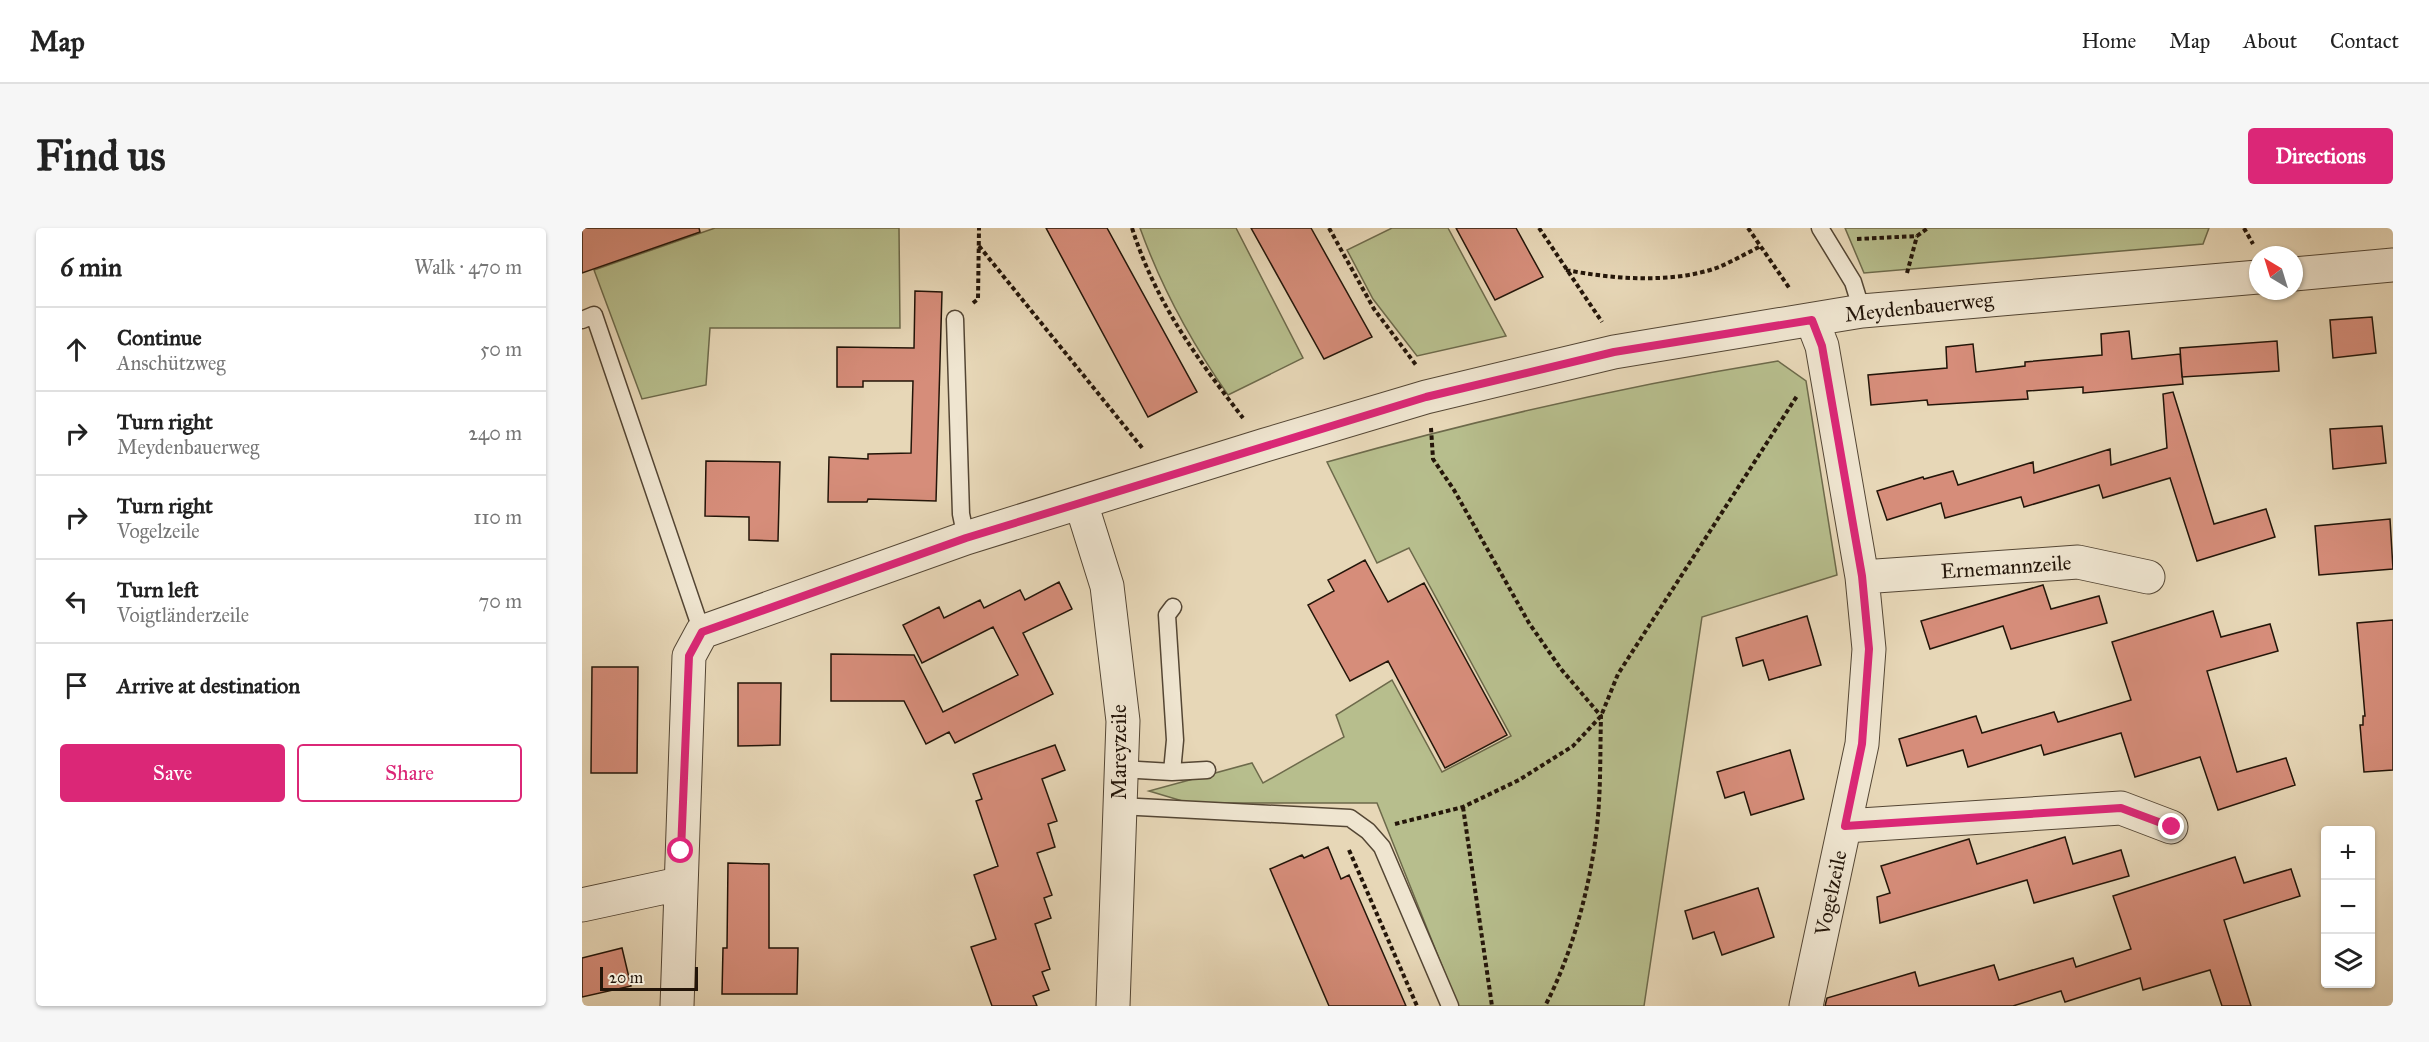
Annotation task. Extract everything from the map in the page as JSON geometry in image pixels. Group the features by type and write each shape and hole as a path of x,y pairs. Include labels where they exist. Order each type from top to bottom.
{"street":[{"name":"Meydenbauerweg","path":"712,627 966,538 1426,397 1614,352 1862,311 2249,263"},
{"path":"2303,273 2393,265"},
{"name":"Vogelzeile","path":"1806,1006 1862,744 1867,701 1869,649 1862,576 1822,346 1812,320"},
{"name":"Mareyzeile","path":"1081,503 1107,586 1123,721 1113,1006"},
{"name":"Ernemannzeile","path":"1862,576 2078,562 2148,576"},
{"path":"677,1006 679,884 689,656 712,627"},
{"path":"1845,826 2121,808 2172,827"},
{"path":"582,905 679,884"}],"lane":[{"path":"1824,234 1853,282 1862,311"},
{"path":"582,320 594,315 712,627"},
{"path":"955,319 961,514 966,538"},
{"path":"1172,772 1175,740 1167,615 1173,607"},
{"path":"1121,769 1172,772 1207,770"},
{"path":"1119,806 1350,818 1368,831 1382,847 1450,1006"}],"path":[{"path":"955,319 978,299 978,228"},
{"path":"1132,228 1164,306 1190,349 1243,418"},
{"path":"1329,228 1374,309 1417,366"},
{"path":"1539,228 1603,323"},
{"path":"1748,228 1791,289"},
{"path":"1824,234 1917,236 1928,228"},
{"path":"2244,228 2251,246"},
{"path":"1906,277 1917,236"},
{"path":"978,246 1146,452"},
{"path":"1566,270 1601,277 1672,276 1718,267 1761,246"},
{"path":"1417,1006 1341,830 1368,831 1463,807 1519,780 1574,746 1601,716 1618,674 1800,391"},
{"path":"1430,424 1433,459 1454,490 1529,623 1561,669 1601,716 1597,827 1593,848 1580,913 1554,988 1545,1006"},
{"path":"1463,807 1492,1006"}],"green space":[{"path":"715,228 899,228 900,328 710,328 706,385 642,399 594,270"},
{"path":"1140,228 1236,228 1303,358 1228,395 1178,314"},
{"path":"1392,228 1448,228 1506,336 1417,356 1373,299 1347,250"},
{"path":"1845,228 2209,228 2203,244 1864,273"},
{"path":"1778,361 1806,381 1837,575 1702,617 1644,1006 1458,1006 1377,803 1189,803 1149,791 1252,763 1263,783 1344,737 1336,715 1392,680 1442,772 1511,736 1409,548 1377,563 1327,462 1551,405 1664,381"}],"building":[{"path":"582,228 699,228 700,232 582,273"},
{"path":"1046,228 1107,228 1197,392 1148,417"},
{"path":"1251,228 1311,228 1372,337 1324,359"},
{"path":"1456,228 1516,228 1543,277 1495,300"},
{"path":"915,291 942,292 936,501 868,499 867,502 828,502 829,457 868,459 868,454 911,453 913,381 863,381 863,387 837,387 837,347 914,348"},
{"path":"2372,317 2376,353 2333,358 2330,320"},
{"path":"2129,331 2132,359 2180,354 2183,384 2083,393 2083,387 2027,391 2028,399 1928,405 1927,400 1871,405 1868,375 1947,368 1946,347 1973,344 1976,372 2025,366 2025,362 2102,355 2101,334"},
{"path":"2277,341 2279,371 2182,377 2180,348"},
{"path":"2173,392 2214,524 2266,509 2275,537 2197,561 2170,478 2103,498 2099,485 2024,507 2021,497 1945,518 1941,503 1887,520 1877,491 1923,477 1924,479 1953,471 1958,485 2033,462 2034,473 2110,449 2111,465 2167,448 2163,394"},
{"path":"2382,426 2386,463 2333,469 2330,429"},
{"path":"706,461 780,462 778,541 749,540 749,517 705,516"},
{"path":"2390,519 2393,569 2319,575 2315,526"},
{"path":"1365,560 1388,602 1424,583 1507,735 1445,768 1388,661 1350,681 1308,605 1334,591 1328,580"},
{"path":"1059,582 1072,609 1023,633 1053,694 955,743 949,732 926,744 904,701 831,701 831,654 914,655 943,712 1018,675 993,627 922,663 903,625 939,607 944,618 980,600 984,608 1020,590 1025,600"},
{"path":"2043,585 2051,609 2099,596 2107,623 2011,649 2003,626 1930,649 1921,621"},
{"path":"2213,611 2221,637 2270,624 2278,651 2207,671 2237,772 2286,758 2295,785 2218,810 2200,757 2135,777 2121,733 2044,755 2041,745 1968,767 1963,750 1907,766 1899,739 1976,716 1982,733 2054,712 2058,722 2131,700 2112,642"},
{"path":"1807,616 1821,665 1769,680 1763,660 1743,666 1736,638"},
{"path":"2393,620 2393,770 2364,772 2360,725 2363,725 2363,716 2365,716 2357,623"},
{"path":"592,667 638,667 637,773 591,773"},
{"path":"738,683 781,683 780,745 738,746"},
{"path":"1055,745 1065,770 1042,779 1057,821 1048,824 1055,847 1037,853 1052,895 1044,898 1051,918 1035,924 1050,969 1042,972 1049,990 1033,996 1037,1006 992,1006 971,947 996,939 974,875 998,866 976,801 982,799 973,774"},
{"path":"1790,750 1804,799 1751,815 1744,792 1725,798 1717,772"},
{"path":"2065,837 2073,864 2121,850 2129,876 2034,903 2027,880 1880,923 1877,897 1890,893 1881,866 1969,839 1977,864"},
{"path":"1328,847 1341,879 1349,875 1406,1006 1329,1006 1270,869"},
{"path":"2235,857 2244,883 2291,869 2300,896 2224,920 2251,1006 2222,1006 2210,970 2143,990 2140,978 2065,1002 2061,991 2013,1006 1825,1006 1827,998 1915,972 1919,986 1994,965 1999,980 2073,958 2076,967 2131,949 2113,896"},
{"path":"728,863 769,864 769,948 798,948 797,994 722,994 723,948 727,948"},
{"path":"1758,888 1774,937 1722,955 1714,932 1693,939 1685,911"},
{"path":"622,948 631,986 582,997 582,958"}],"route":[{"path":"681,851 689,656 693,643 702,632 723,622 966,538 1426,397 1614,352 1812,320 1822,346 1862,576 1869,649 1867,701 1862,744 1845,826 2121,808 2172,827"}]}
